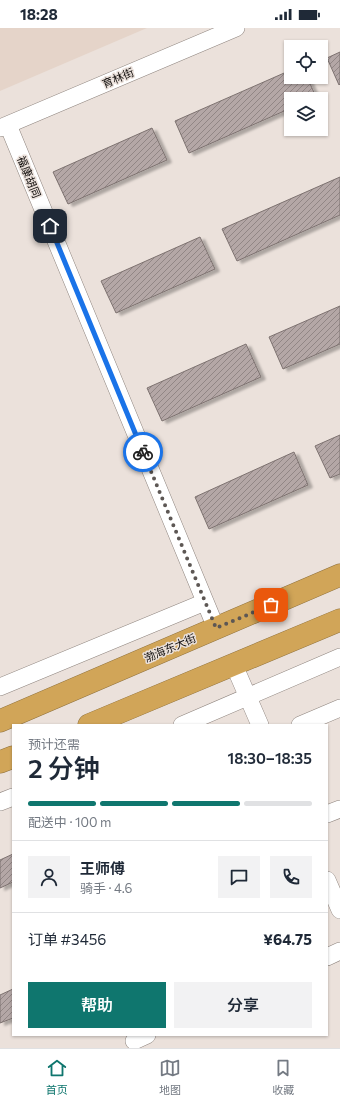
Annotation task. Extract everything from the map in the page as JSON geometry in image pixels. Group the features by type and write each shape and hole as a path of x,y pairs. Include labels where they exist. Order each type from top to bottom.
{"highway":[{"name":"渤海东大街","path":"0,721 340,575"},
{"path":"91,724 340,620"}],"street":[{"name":"育林街","path":"4,127 236,28"},
{"name":"福康胡同","path":"4,127 216,628"},
{"path":"0,688 205,602"},
{"path":"184,724 340,657"},
{"path":"234,665 260,724"},
{"path":"302,724 340,708"},
{"path":"0,802 12,797"},
{"path":"328,814 340,809"},
{"path":"328,882 340,910"},
{"path":"328,957 340,951"}],"shaded area":[{"path":"0,28 147,28 0,91"}],"building":[{"path":"340,52 339,85 328,60 328,58"},
{"path":"284,73 284,84 310,84 314,92 284,92 284,111 189,153 175,121"},
{"path":"152,128 167,160 68,204 53,172"},
{"path":"340,177 340,215 237,261 222,229"},
{"path":"200,237 215,269 116,313 101,281"},
{"path":"340,306 340,344 283,369 269,337"},
{"path":"246,344 261,377 162,421 147,388"},
{"path":"340,435 340,474 330,478 315,446"},
{"path":"294,452 308,485 209,529 195,497"},
{"path":"12,854 12,882 0,888 0,860"},
{"path":"12,989 12,1018 0,1023 0,995"}],"way so far":[{"path":"143,452 216,628 271,605"}],"route":[{"path":"50,226 143,452"}]}
